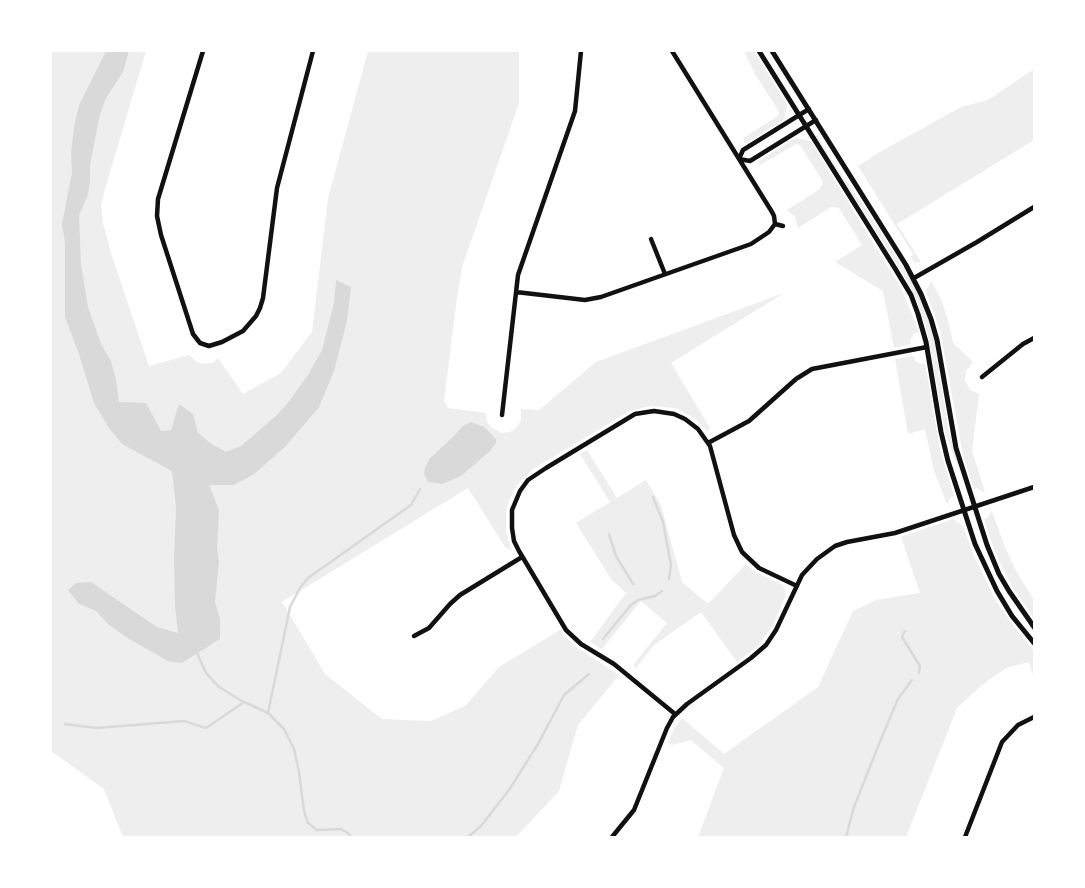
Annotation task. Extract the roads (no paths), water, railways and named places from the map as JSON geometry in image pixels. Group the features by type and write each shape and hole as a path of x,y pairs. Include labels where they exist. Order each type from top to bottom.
{"street":[{"path":"202,51 156,209 159,227 194,334 200,344 209,346 243,331 260,308 277,188 313,51"},
{"path":"502,415 521,263 575,111 581,51"},
{"path":"671,51 772,212 775,224"},
{"path":"759,51 907,288 927,347 944,442 978,551 989,577 1012,616 1034,643"},
{"path":"772,51 914,278 934,330 956,448 987,545 999,574 1034,627"},
{"path":"740,159 743,150 809,109"},
{"path":"740,159 750,161 816,120"},
{"path":"914,278 1034,207"},
{"path":"516,292 588,300 606,296 751,244 769,232 775,224"},
{"path":"775,224 783,226"},
{"path":"651,239 665,274"},
{"path":"982,377 1034,338"},
{"path":"708,443 749,421 812,369 927,347"},
{"path":"675,715 614,664 572,636 522,557 512,534 512,510 524,485 546,468 626,419 640,413 660,411 680,417 694,426 708,443 734,535 742,552 759,568 797,586"},
{"path":"612,837 634,810 667,728 675,715 766,645 809,566 821,555 847,542 895,533 1034,486"},
{"path":"414,636 429,628 450,604 466,591 522,557"},
{"path":"965,837 1002,742 1018,725 1034,717"}],"waterway":[{"path":"268,713 290,607 300,588 308,578 411,505 420,489"},
{"path":"653,497 663,522 671,565 669,579"},
{"path":"609,534 616,556 633,584"},
{"path":"603,639 631,605 662,591"},
{"path":"905,631 902,637 920,666 919,673"},
{"path":"197,653 206,673 219,687 268,713 284,729 294,749 308,823 317,830 341,829 351,837"},
{"path":"468,837 481,826 509,790 564,695 589,674"},
{"path":"846,837 854,807 879,744 898,699 912,680"},
{"path":"65,724 96,728 184,721 206,728 244,702"}]}
